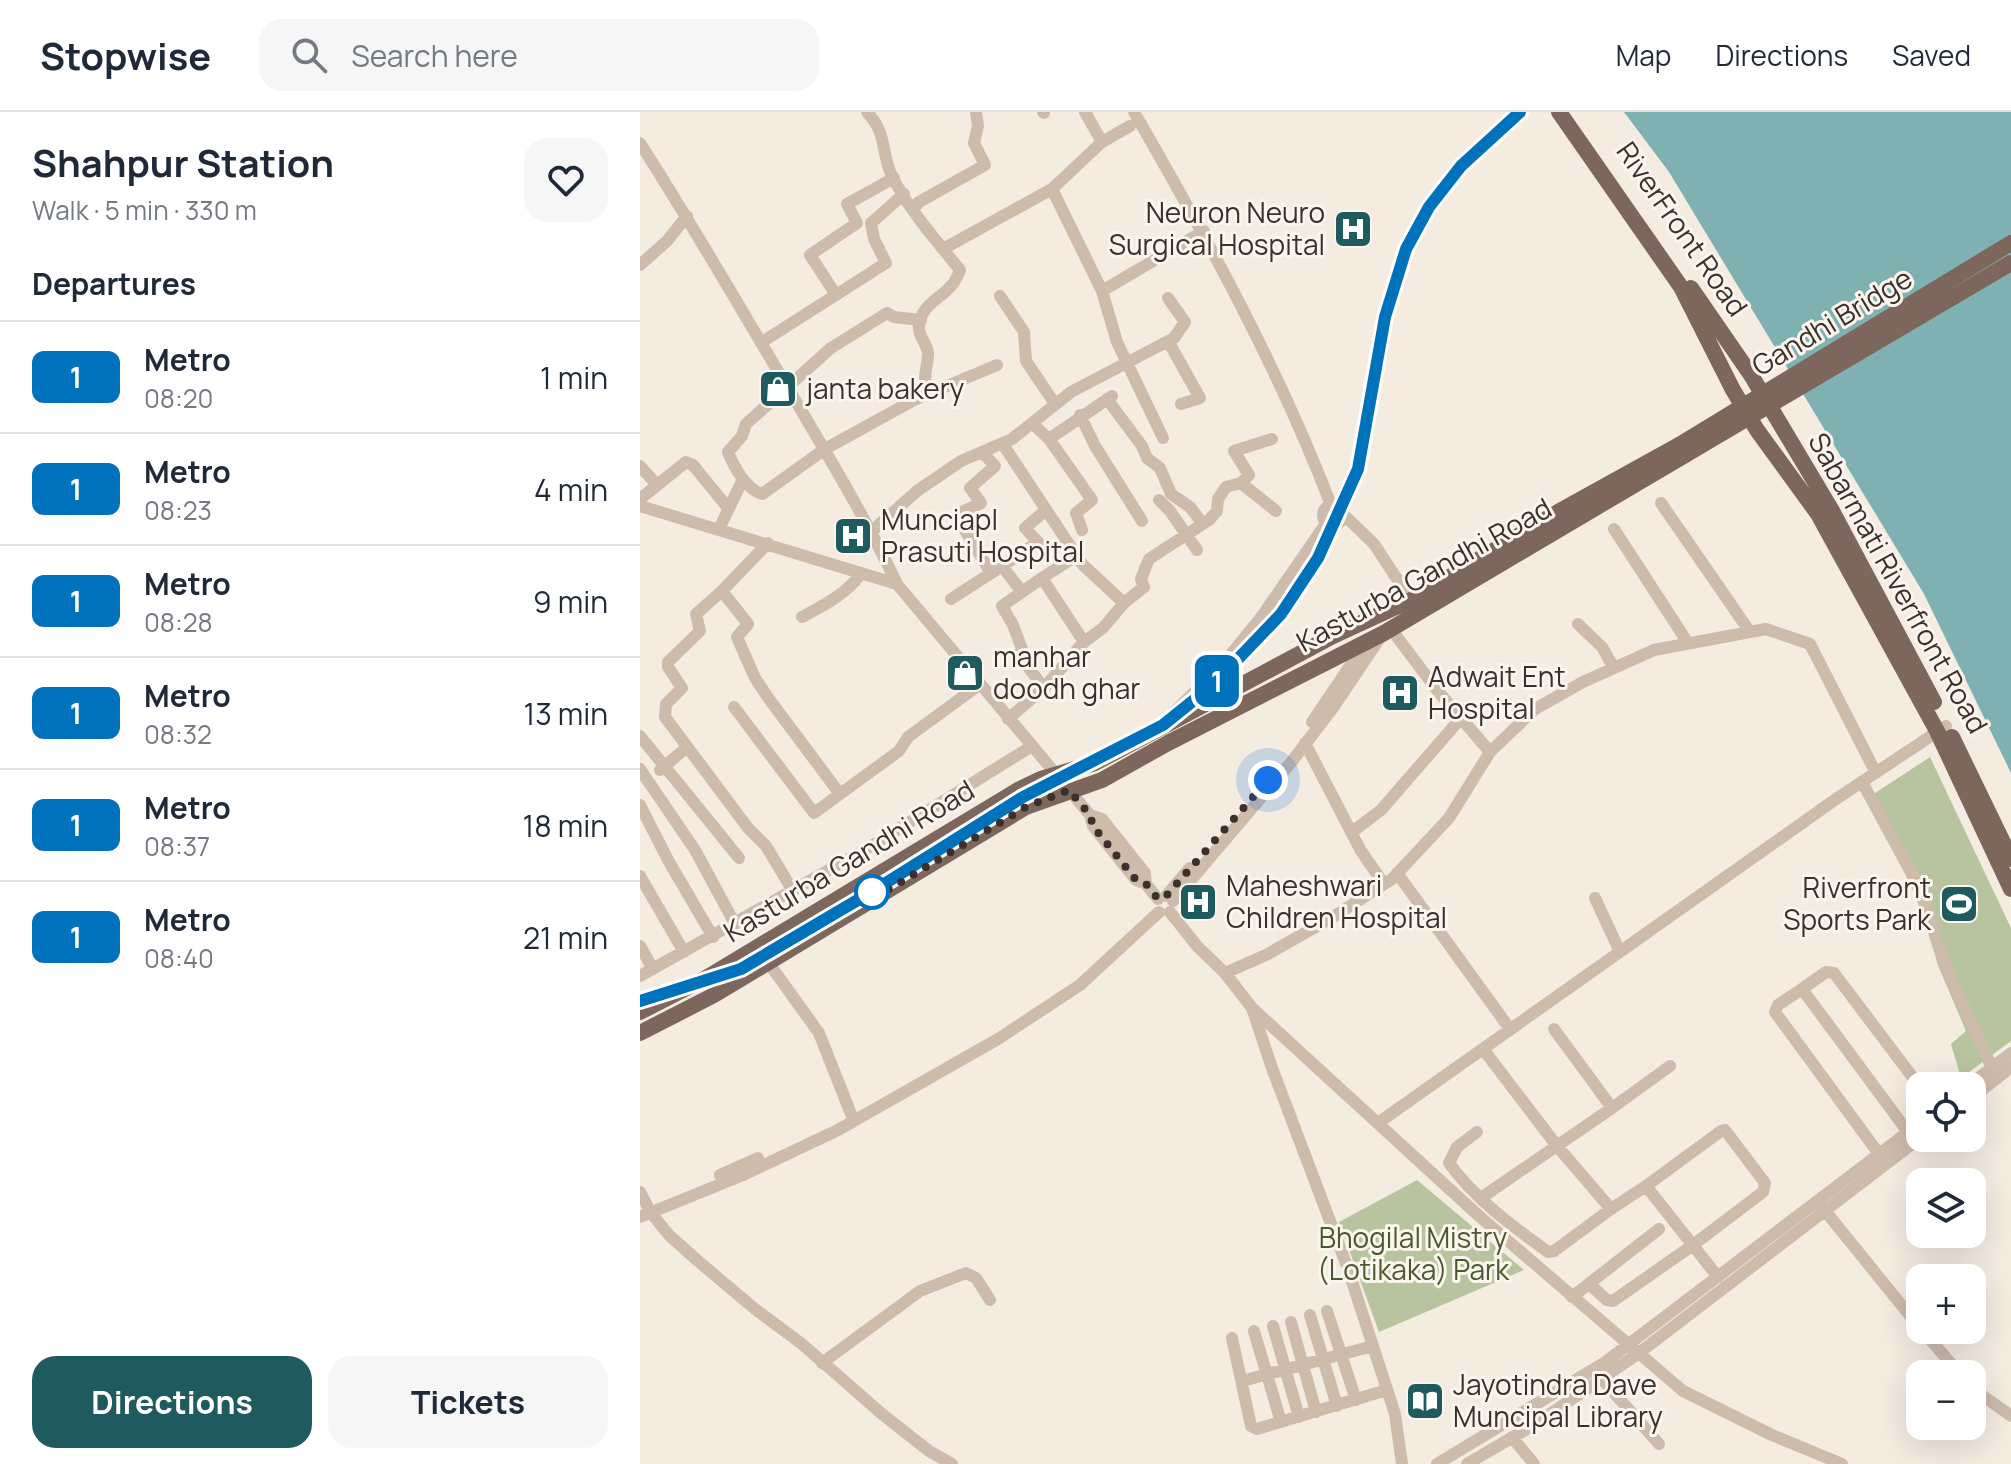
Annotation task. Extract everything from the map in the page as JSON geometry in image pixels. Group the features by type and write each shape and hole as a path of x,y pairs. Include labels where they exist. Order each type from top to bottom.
{"main road":[{"name":"RiverFront Road","path":"1559,112 1681,287 1733,390"},
{"name":"RiverFront Road","path":"1570,112 1779,420"},
{"name":"Gandhi Bridge","path":"1682,450 2011,243"},
{"name":"Gandhi Bridge","path":"1682,450 2011,263"},
{"name":"Sabarmati Riverfront Road","path":"1733,390 1757,430 1818,514 1942,728 2011,889"},
{"name":"Sabarmati Riverfront Road","path":"1779,420 1831,509 2011,859"},
{"name":"Kasturba Gandhi Road","path":"640,1012 706,978 1018,790 1055,774 1095,763 1333,636 1411,600 1595,490 1682,450"},
{"name":"Kasturba Gandhi Road","path":"640,1033 714,995 1026,807 1102,780 1221,715 1388,631 1682,450"}],"street":[{"path":"867,112 883,137 894,178 913,209 960,270 955,285 923,310 918,329 929,353 924,370 925,384 930,393"},
{"path":"913,209 919,202 985,165 974,143 978,126 976,112"},
{"path":"1085,112 1102,142"},
{"path":"1134,112 1204,231 1282,386 1331,505"},
{"path":"943,249 1052,189 1102,142 1130,126"},
{"path":"640,143 687,216 825,449 872,531 897,584 1090,815 1102,819 1145,873 1146,884 1252,1008 1479,1216 1683,1391 1772,1435 1842,1464"},
{"path":"836,295 810,255 857,223 847,204 894,178"},
{"path":"1052,189 1102,291 1117,342 1163,438"},
{"path":"762,342 886,263 874,239 871,223 904,194"},
{"path":"640,265 667,241 687,216"},
{"path":"1102,291 1204,231"},
{"path":"1000,296 1024,332 1026,361 1055,404"},
{"path":"872,531 917,491 961,461 1012,439 1071,392 1174,338 1185,322 1168,298"},
{"path":"921,320 894,317 887,313 831,348 746,424 742,436 728,455 756,493 762,494 825,449 930,393 997,365"},
{"path":"1168,341 1200,398 1181,404"},
{"path":"1049,439 1110,397 1147,458 1160,468 1171,494 1190,507 1203,524"},
{"path":"1080,415 1095,446 1142,521"},
{"path":"1032,423 1049,439 1092,500 1076,513 1082,530"},
{"path":"1008,719 1044,688 1084,642 1144,587 1141,579 1149,559 1203,524 1217,511 1218,499 1226,487 1241,483 1249,475 1234,451 1272,439"},
{"path":"1002,443 1076,556 1124,603"},
{"path":"982,452 995,466 970,488 981,503 958,514 963,527 997,569 1022,592"},
{"path":"640,499 681,464 690,462 728,508"},
{"path":"640,466 657,485"},
{"path":"719,529 743,479"},
{"path":"1241,483 1276,511"},
{"path":"1159,500 1197,550"},
{"path":"1661,503 1750,632"},
{"path":"1331,505 1337,506 1374,544 1411,600"},
{"path":"1331,505 1323,514 1327,522 1333,525 1339,523 1343,514"},
{"path":"640,506 897,584"},
{"path":"951,599 1038,542 1025,528 1046,510"},
{"path":"1160,726 1224,663 1262,616 1327,522"},
{"path":"1614,529 1688,643"},
{"path":"768,543 696,614 700,629 698,634 668,662 682,689 668,701 664,710 665,717 686,748 748,828 766,846 793,891"},
{"path":"1044,688 1019,655 1022,649 1002,606 1076,556"},
{"path":"802,617 839,596 860,575"},
{"path":"1042,578 1084,642"},
{"path":"722,591 748,624 737,637 755,678 840,794"},
{"path":"1578,624 1602,647 1614,668"},
{"path":"1225,973 1280,947 1384,884 1449,818 1490,752 1535,709 1654,650 1766,629 1810,644 1876,773"},
{"path":"645,1211 743,1175 838,1130 998,1039 1080,985 1163,904 1305,743 1388,631 1490,752"},
{"path":"645,1211 851,1114 1005,1026 1075,979 1163,904 1289,756 1367,641"},
{"path":"1221,715 1214,698 1224,678 1224,663"},
{"path":"734,707 812,812 817,812 899,751 908,737 979,685"},
{"path":"1352,832 1381,810 1461,718"},
{"path":"1378,1123 1942,728"},
{"path":"640,736 739,858"},
{"path":"1305,743 1361,851 1384,884"},
{"path":"640,976 962,792 1032,746"},
{"path":"686,748 664,767 644,774 695,850 735,924"},
{"path":"1862,782 1920,889 1943,960 1992,1068"},
{"path":"640,805 713,937"},
{"path":"1397,873 1510,1029"},
{"path":"640,876 684,952"},
{"path":"1595,898 1620,952"},
{"path":"640,946 653,969"},
{"path":"768,962 819,1033 851,1114"},
{"path":"1879,1154 1775,1012 1778,1005 1826,972 1834,973 1909,1072"},
{"path":"1802,989 1906,1129"},
{"path":"1252,1008 1347,1266 1395,1414 1402,1464"},
{"path":"1554,1029 1612,1108"},
{"path":"1483,1049 1557,1146 1611,1209"},
{"path":"1986,1072 2011,1053"},
{"path":"1481,1198 1670,1066"},
{"path":"1986,1087 2011,1067"},
{"path":"1477,1132 1457,1147 1449,1163 1509,1224 1548,1252 1554,1251 1721,1131 1730,1134 1766,1187 1693,1245 1613,1301 1607,1300 1589,1284"},
{"path":"1467,1464 1602,1379 1718,1277 1906,1134"},
{"path":"1437,1464 1634,1348 1826,1212 1906,1149"},
{"path":"1646,1186 1718,1277"},
{"path":"640,1192 645,1211 698,1261 929,1451 952,1464"},
{"path":"1817,1201 1906,1311"},
{"path":"1572,1297 1659,1229"},
{"path":"822,1363 920,1291 941,1282 966,1273 976,1278 990,1300"},
{"path":"1327,1311 1356,1400"},
{"path":"1310,1315 1337,1406"},
{"path":"1291,1322 1316,1412"},
{"path":"1273,1326 1299,1417"},
{"path":"1254,1331 1281,1422"},
{"path":"1232,1338 1251,1426 1257,1429 1387,1390"},
{"path":"1934,1344 1948,1360"},
{"path":"1242,1381 1373,1346"},
{"path":"1602,1379 1659,1444"},
{"path":"1986,1398 2011,1416"},
{"path":"1512,1437 1534,1464"}],"green space":[{"name":"Riverfront Sports Park","path":"1930,757 2011,928 2011,1041 1969,1072 1959,1072 1951,1044 1966,1031 1937,963 1932,938 1909,881 1866,799"},
{"name":"Bhogilal Mistry (Lotikaka) Park","path":"1417,1180 1524,1270 1379,1332 1339,1222"}],"water":[{"path":"1624,112 2011,112 2011,773 1924,594 1669,172"}],"railway":[{"path":"1385,317 1402,259 1426,211 1470,158 1520,112"}],"metro line":[{"name":"1","path":"640,1001 741,969 1023,797 1163,725 1214,684 1281,614 1318,558 1358,469 1385,317 1406,249 1429,207 1461,166 1520,112"}],"place":[{"name":"Neuron Neuro Surgical Hospital","path":"1353,229"},
{"name":"janta bakery","path":"778,389"},
{"name":"Munciapl Prasuti Hospital","path":"853,536"},
{"name":"manhar doodh ghar","path":"965,673"},
{"name":"Adwait Ent Hospital","path":"1400,693"},
{"name":"Maheshwari Children Hospital","path":"1198,902"},
{"name":"Riverfront Sports Park","path":"1959,904"},
{"name":"Jayotindra Dave Muncipal Library","path":"1425,1401"}],"route":[{"path":"872,892 871,900 1026,807 1069,790 1136,880 1146,884 1158,899 1166,896 1268,780"}]}
